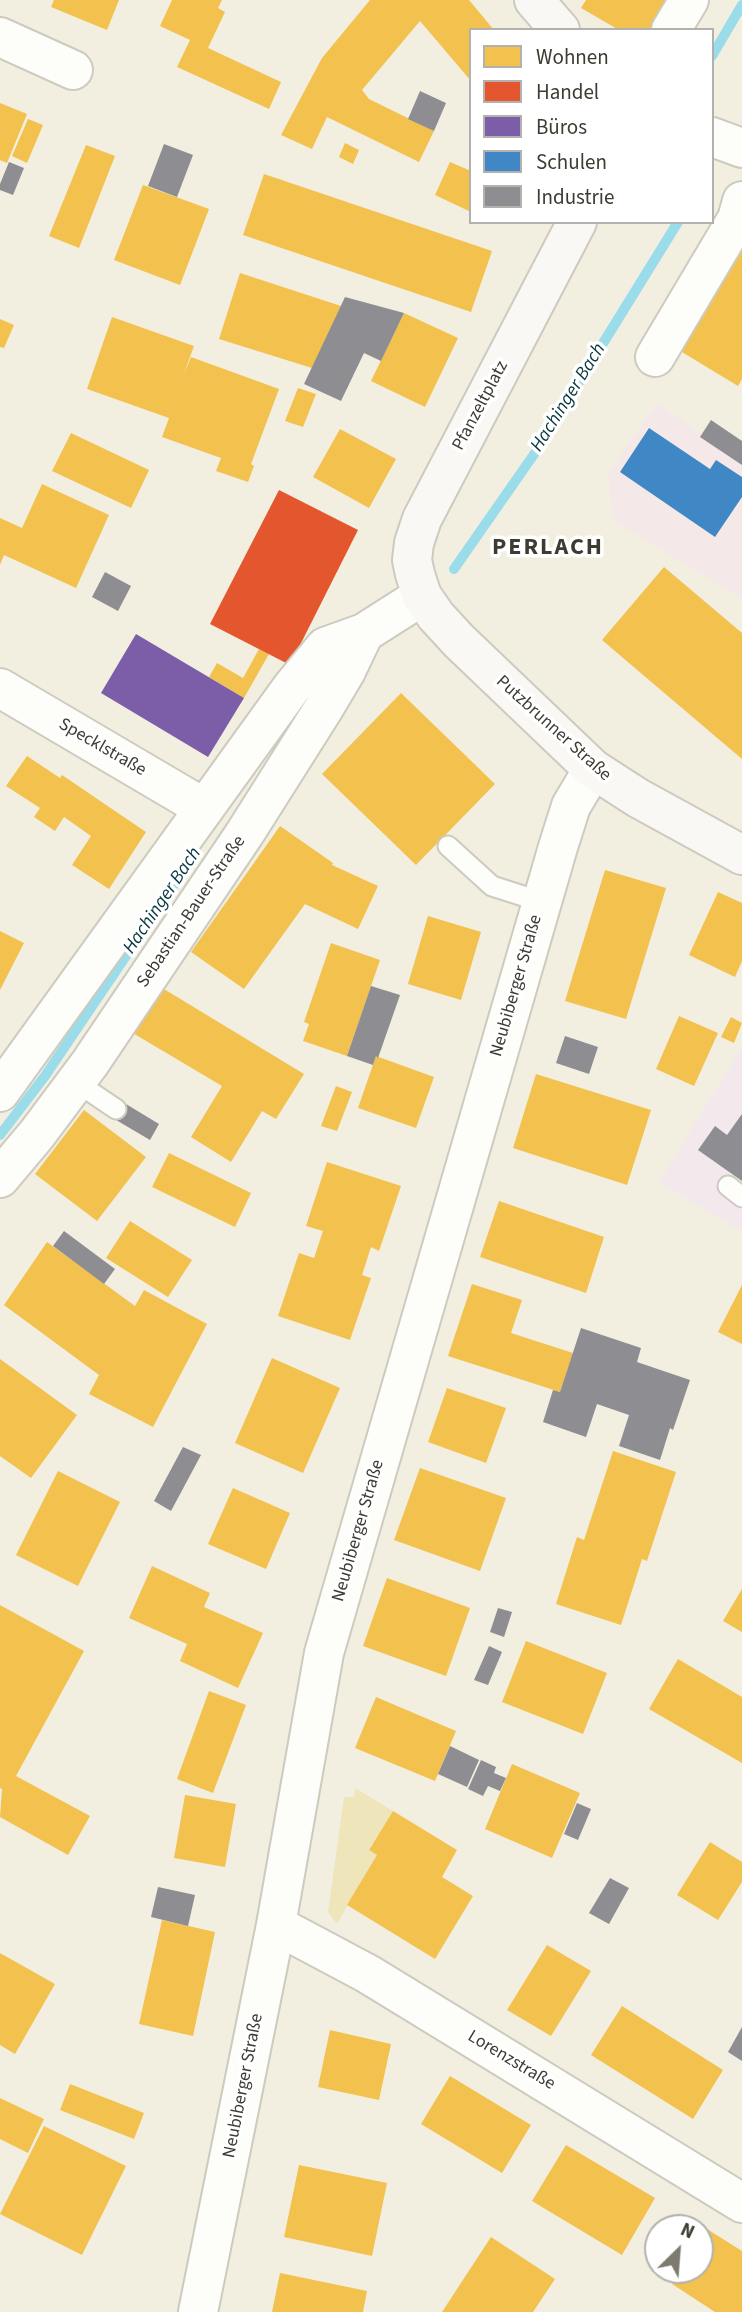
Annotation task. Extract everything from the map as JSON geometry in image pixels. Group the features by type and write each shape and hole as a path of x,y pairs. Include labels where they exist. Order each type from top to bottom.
{"main road":[{"path":"534,0 558,28"},
{"name":"Pfanzeltplatz","path":"422,596 412,560 422,519 576,224"},
{"name":"Putzbrunner Straße","path":"422,596 459,641 593,769 638,798 742,855"}],"street":[{"path":"672,28 689,0"},
{"path":"0,37 73,69"},
{"path":"655,357 737,219 742,201"},
{"path":"0,1092 292,687 325,647 364,633 422,596"},
{"name":"Sebastian-Bauer-Straße","path":"0,1178 76,1082 245,833 335,689 364,633"},
{"name":"Specklstraße","path":"0,688 204,808"},
{"name":"Neubiberger Straße","path":"198,2312 276,1924 324,1653 541,902 571,806 593,769"},
{"name":"Lorenzstraße","path":"276,1924 368,1974 742,2203"}],"lane":[{"path":"448,846 492,886 541,902"},
{"path":"76,1082 116,1109"}],"shaded area":[{"path":"657,403 742,462 742,599 613,521 608,473"},
{"path":"742,1047 742,1231 659,1182"},
{"path":"355,1788 393,1811 369,1849 377,1855 337,1924 328,1912 344,1797 354,1797"}],"building: Wohnen":[{"path":"54,0 119,0 107,30 51,7"},
{"path":"172,0 222,0 218,8 225,12 208,48 281,82 269,109 177,67 190,40 160,26"},
{"path":"370,0 469,0 492,28 469,28 469,79 420,21 362,90 369,99 434,131 419,162 327,117 312,149 281,135 322,58"},
{"path":"586,0 682,0 666,28 616,28 581,8"},
{"path":"0,103 27,114 7,163 0,160"},
{"path":"28,119 43,125 27,163 12,156"},
{"path":"345,143 359,150 353,164 339,157"},
{"path":"86,145 115,156 79,248 49,236"},
{"path":"450,162 469,170 469,211 435,195"},
{"path":"264,174 492,251 471,312 243,235"},
{"path":"143,185 209,209 180,285 114,260"},
{"path":"742,242 742,379 738,386 677,349"},
{"path":"240,273 341,306 312,368 219,339"},
{"path":"404,313 458,338 425,407 371,381"},
{"path":"112,317 194,346 183,376 191,357 279,389 251,464 254,466 248,482 216,471 221,458 162,437 169,418 87,389"},
{"path":"0,319 14,325 4,348 0,347"},
{"path":"298,388 316,394 303,427 285,421"},
{"path":"340,429 396,459 369,508 313,477"},
{"path":"71,433 149,470 131,508 52,471"},
{"path":"42,484 109,515 76,588 4,555 0,565 0,518 22,528"},
{"path":"664,567 742,633 742,759 602,640"},
{"path":"259,649 269,654 244,698 209,677 217,663 243,678"},
{"path":"401,693 495,784 416,865 322,774"},
{"path":"27,756 60,778 62,775 146,832 109,889 72,865 91,836 64,817 55,831 34,817 40,808 6,786"},
{"path":"280,826 333,863 332,865 378,886 358,929 305,904 244,989 191,952"},
{"path":"605,870 666,888 626,1019 565,1001"},
{"path":"718,892 742,903 742,961 735,977 689,955"},
{"path":"428,916 481,932 461,1000 408,984"},
{"path":"0,931 24,943 0,990"},
{"path":"331,943 380,960 347,1056 303,1041 309,1024 304,1022"},
{"path":"159,986 304,1074 276,1119 262,1111 231,1162 191,1137 222,1086 131,1032"},
{"path":"679,1016 718,1033 694,1086 656,1069"},
{"path":"731,1017 742,1023 734,1043 721,1037"},
{"path":"376,1056 434,1077 416,1128 358,1108"},
{"path":"536,1074 651,1110 627,1185 513,1148"},
{"path":"336,1086 352,1092 337,1131 321,1126"},
{"path":"84,1110 146,1157 97,1221 35,1174"},
{"path":"169,1153 251,1193 235,1227 152,1187"},
{"path":"327,1162 401,1186 379,1251 371,1247 362,1275 371,1278 350,1340 278,1316 299,1253 314,1258 323,1231 306,1226"},
{"path":"499,1201 604,1237 586,1293 480,1257"},
{"path":"130,1221 192,1260 168,1297 106,1258"},
{"path":"47,1242 135,1306 144,1290 207,1324 153,1427 89,1394 99,1375 4,1305"},
{"path":"472,1284 522,1300 511,1333 573,1353 560,1392 448,1356"},
{"path":"742,1285 742,1344 718,1332"},
{"path":"272,1358 340,1388 303,1473 235,1443"},
{"path":"0,1359 77,1415 31,1478 0,1456"},
{"path":"447,1388 506,1408 486,1463 428,1442"},
{"path":"613,1451 676,1472 647,1561 642,1559 621,1625 556,1604 577,1537 584,1540"},
{"path":"420,1468 506,1498 480,1571 394,1540"},
{"path":"58,1471 120,1502 78,1586 16,1555"},
{"path":"233,1488 290,1513 266,1569 208,1544"},
{"path":"152,1566 210,1593 204,1607 263,1633 238,1688 180,1661 187,1644 129,1618"},
{"path":"387,1578 470,1608 446,1676 363,1646"},
{"path":"742,1589 742,1632 723,1621"},
{"path":"0,1605 84,1651 16,1776 90,1816 68,1855 0,1817"},
{"path":"526,1641 607,1673 583,1734 502,1702"},
{"path":"678,1659 742,1697 742,1763 649,1709"},
{"path":"209,1691 246,1705 213,1793 177,1779"},
{"path":"376,1697 456,1731 435,1781 355,1748"},
{"path":"512,1764 580,1793 552,1858 485,1829"},
{"path":"185,1795 236,1804 225,1867 174,1858"},
{"path":"393,1811 457,1850 442,1877 473,1896 435,1959 347,1905 377,1855 369,1850"},
{"path":"710,1842 742,1862 742,1882 718,1920 677,1895"},
{"path":"162,1920 215,1932 193,2036 139,2024"},
{"path":"547,1945 591,1971 551,2036 507,2010"},
{"path":"0,1953 55,1984 15,2054 0,2045"},
{"path":"622,2006 723,2070 693,2119 591,2055"},
{"path":"330,2030 391,2044 379,2100 318,2087"},
{"path":"450,2076 531,2125 502,2173 421,2124"},
{"path":"70,2084 144,2113 134,2139 60,2110"},
{"path":"0,2098 44,2119 28,2153 0,2139"},
{"path":"44,2126 126,2166 82,2255 0,2214"},
{"path":"566,2145 655,2198 622,2255 532,2201"},
{"path":"299,2165 387,2183 372,2256 284,2237"},
{"path":"714,2233 742,2251 742,2312 715,2312 672,2284 714,2284"},
{"path":"491,2237 555,2279 533,2312 442,2312"},
{"path":"280,2273 367,2291 363,2312 272,2312"}],"building: Handel":[{"path":"279,490 358,530 290,665 210,624"}],"building: Büros":[{"path":"136,634 244,698 208,757 101,693"}],"building: Schulen":[{"path":"649,428 710,469 716,460 742,477 742,497 715,537 620,472"}],"building: Industrie":[{"path":"420,91 446,103 434,131 408,119"},
{"path":"164,144 193,155 177,197 148,186"},
{"path":"9,162 24,168 13,195 0,190"},
{"path":"345,297 404,313 381,361 364,353 341,401 304,384"},
{"path":"711,420 742,441 742,465 700,437"},
{"path":"105,572 131,586 118,611 92,597"},
{"path":"371,986 400,995 378,1058 376,1056 373,1065 347,1056"},
{"path":"565,1036 598,1047 589,1074 556,1063"},
{"path":"121,1101 159,1124 150,1140 111,1117"},
{"path":"742,1114 742,1181 698,1150 715,1126 727,1135"},
{"path":"64,1231 115,1269 104,1284 53,1246"},
{"path":"581,1328 641,1348 637,1362 690,1380 660,1460 619,1446 629,1415 597,1404 586,1437 543,1422 553,1390 560,1392"},
{"path":"183,1447 201,1455 171,1511 154,1501"},
{"path":"498,1608 512,1612 504,1637 490,1632"},
{"path":"489,1646 502,1652 488,1685 474,1680"},
{"path":"450,1746 479,1760 467,1787 438,1774"},
{"path":"481,1760 496,1767 494,1773 506,1778 500,1791 488,1786 483,1796 468,1789"},
{"path":"577,1803 591,1809 578,1840 564,1834"},
{"path":"610,1878 629,1888 609,1924 589,1913"},
{"path":"158,1887 195,1895 188,1926 151,1917"},
{"path":"742,2027 742,2061 728,2052"}],"waterway":[{"name":"Hachinger Bach","path":"714,53 742,5"},
{"name":"Hachinger Bach","path":"454,569 537,450 677,224"},
{"name":"Hachinger Bach","path":"0,1135 45,1076 192,858"}],"district":[{"name":"PERLACH","path":"548,549"}]}
